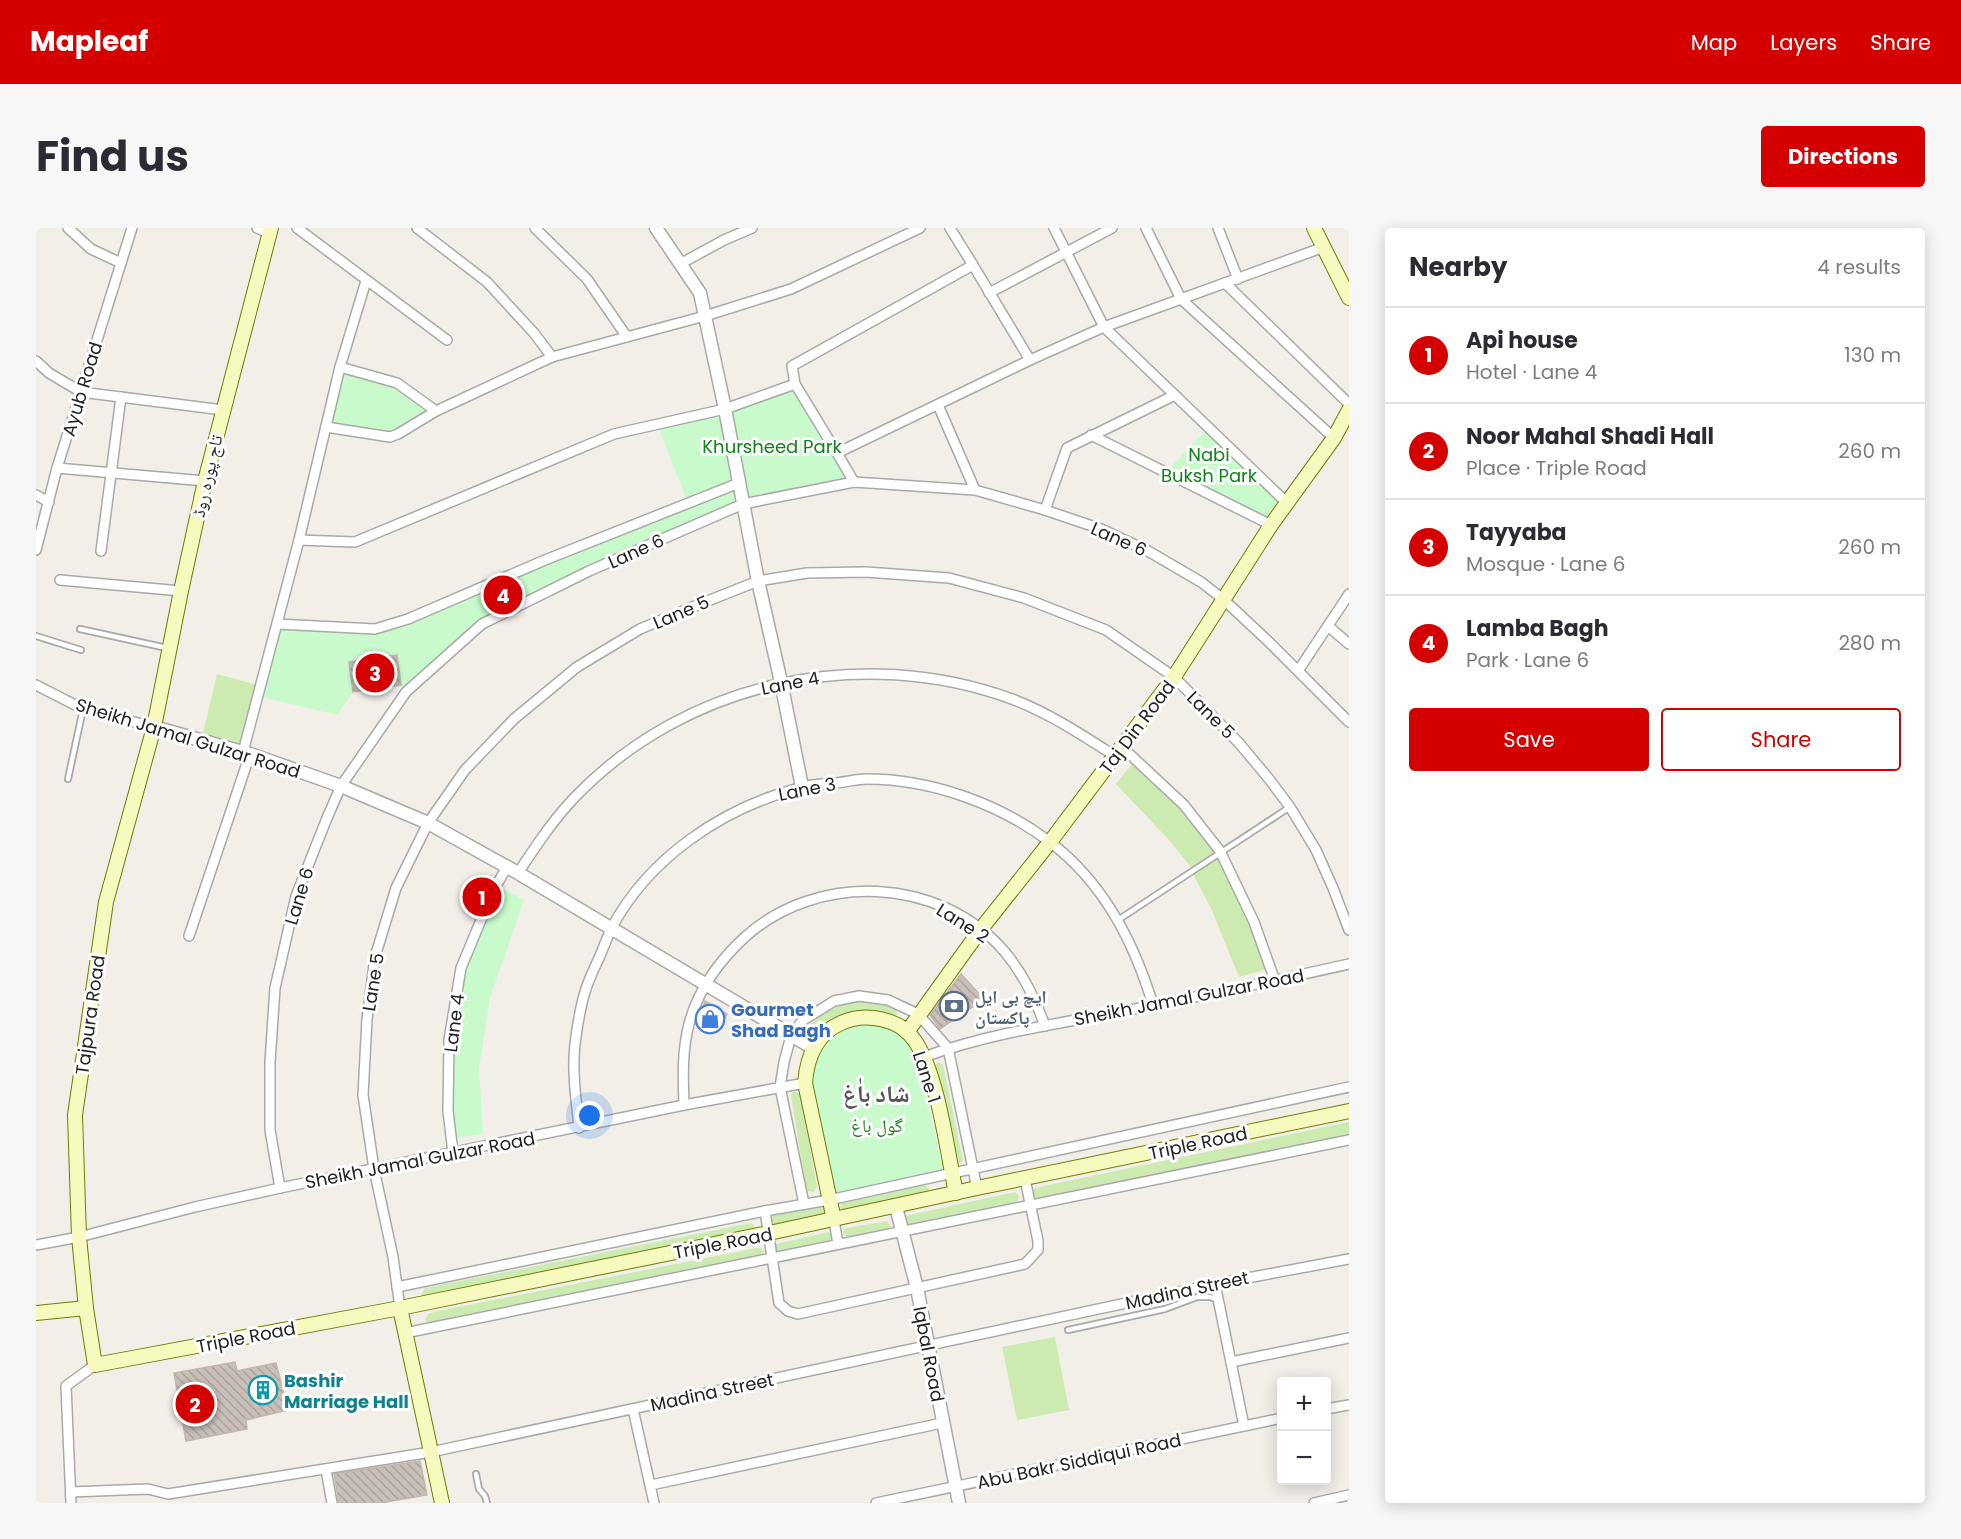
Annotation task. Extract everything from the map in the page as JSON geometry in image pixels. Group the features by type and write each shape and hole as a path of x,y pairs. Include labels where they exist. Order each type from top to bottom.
{"main road":[{"path":"1314,228 1349,298"},
{"name":"تاج پورہ روڈ","path":"154,728 205,481 266,230"},
{"name":"Taj Din Road","path":"907,1032 981,929 1050,842 1174,677 1271,525 1334,438 1349,410"},
{"name":"Tajpura Road","path":"95,1365 86,1308 79,1237 75,1115 105,914 154,728"},
{"name":"Lane 1","path":"834,1220 805,1083 807,1064 813,1048 834,1026 849,1019 865,1017 882,1019 907,1032 914,1040 924,1057 934,1090 956,1193"},
{"name":"Triple Road","path":"95,1365 400,1308 834,1220 1349,1111"},
{"path":"36,1313 86,1308"},
{"path":"400,1308 442,1503"}],"street":[{"path":"68,228 91,249 121,263"},
{"name":"Ayub Road","path":"36,550 57,468 132,228"},
{"path":"297,228 447,340"},
{"path":"535,228 587,279 627,337"},
{"path":"656,228 700,293 802,787"},
{"path":"680,264 752,228"},
{"path":"326,427 390,437 436,411 552,357 705,316 791,289 920,228"},
{"path":"950,228 1030,360"},
{"path":"1054,228 1104,327 1287,503"},
{"path":"989,293 1112,228"},
{"path":"1146,228 1180,300 1334,438"},
{"path":"1218,228 1238,279"},
{"path":"420,229 487,282 534,333 552,357"},
{"path":"837,453 1104,327 1324,247"},
{"path":"854,482 795,384 792,366 973,266"},
{"path":"189,936 247,753 339,367 366,281"},
{"path":"1225,283 1349,404"},
{"path":"36,361 49,373 81,392 223,410"},
{"path":"339,367 397,383 436,411"},
{"path":"299,540 355,542 614,434 725,409 795,384"},
{"path":"1045,510 1067,448 1175,395"},
{"path":"101,551 121,397"},
{"path":"938,405 975,490"},
{"path":"1091,435 1271,525"},
{"path":"57,468 205,481"},
{"name":"Lane 6","path":"280,1188 270,1130 270,1062 275,988 296,896 341,786 406,692 482,624 589,571 742,504 854,482 975,490 1101,529 1148,551 1201,582 1223,599 1348,718"},
{"path":"277,624 375,629 408,619 545,560 739,483"},
{"path":"36,495 49,502"},
{"name":"Lane 5","path":"400,1308 393,1257 374,1169 363,1095 367,1019 375,957 396,888 428,823 474,761 514,719 577,667 640,629 758,581 807,573 866,572 949,578 1024,598 1106,630 1174,677 1239,743 1290,807 1316,850 1349,930"},
{"path":"60,580 181,591"},
{"path":"1298,671 1349,594"},
{"path":"1328,627 1349,644"},
{"name":"Lane 4","path":"453,1153 448,1111 449,1040 461,968 493,891 575,797 649,736 691,713 781,682 840,674 898,674 956,682 1013,699 1118,752 1184,805 1220,851 1254,922 1275,981"},
{"name":"Sheikh Jamal Gulzar Road","path":"36,685 82,709 247,753 341,786 428,823 612,928 813,1048"},
{"name":"Lane 3","path":"579,1128 574,1060 577,1037 585,992 612,928 631,899 653,872 687,841 706,827 737,810 769,796 802,787 867,779 932,786 994,808 1050,842 1079,869 1118,920 1141,968 1153,1005"},
{"name":"Lane 2","path":"684,1105 682,1064 689,1023 706,984 729,952 759,925 793,906 831,894 870,890 910,895 947,908 981,929 1003,949 1021,972 1035,998 1045,1026"},
{"name":"Sheikh Jamal Gulzar Road","path":"924,1057 948,1048 1045,1026 1275,981 1349,964"},
{"path":"804,1204 780,1087 784,1062 791,1036 802,1021 834,1001 859,996 888,1000 918,1014 948,1048 977,1188"},
{"name":"Sheikh Jamal Gulzar Road","path":"36,1245 79,1237 280,1188 684,1105 805,1083"},
{"path":"397,1287 765,1211 830,1200 1349,1087"},
{"path":"405,1333 1349,1140"},
{"path":"765,1211 779,1303 788,1311 798,1314 1025,1264 1038,1250 1025,1179"},
{"name":"Iqbal Road","path":"896,1207 917,1288 959,1503"},
{"path":"834,1220 838,1244"},
{"name":"Madina Street","path":"71,1492 148,1489 168,1494 431,1452 1215,1284 1349,1259"},
{"path":"1215,1284 1244,1426"},
{"path":"1231,1362 1349,1338"},
{"path":"71,1503 66,1386 95,1365"},
{"path":"1331,1408 1349,1405"},
{"path":"633,1409 654,1503"},
{"name":"Abu Bakr Siddiqui Road","path":"876,1503 1277,1420"},
{"path":"651,1485 942,1423"},
{"path":"326,1470 332,1503"},
{"path":"1314,1503 1349,1495"}],"lane":[{"path":"80,629 170,649"},
{"path":"36,636 81,650"},
{"path":"68,779 82,709"},
{"path":"1118,920 1290,807"},
{"path":"1068,1330 1164,1309 1197,1297 1210,1297 1218,1300"},
{"path":"476,1474 479,1489 487,1503"}],"green space":[{"path":"340,367 397,383 436,411 398,434 326,427"},
{"name":"Khursheed Park","path":"795,384 854,482 743,504 482,624 406,692 401,685 396,655 349,662 353,692 337,715 258,696 277,624 376,629 688,503 657,424"},
{"name":"Nabi Buksh Park","path":"1208,428 1287,503 1271,525 1166,472"},
{"path":"217,674 261,686 245,744 203,733"},
{"path":"1133,763 1182,809 1214,852 1191,867 1116,784"},
{"path":"1219,856 1248,917 1267,969 1239,977 1211,908 1193,874"},
{"path":"501,888 524,900 490,998 479,1068 483,1134 453,1138 452,1054 464,971"},
{"path":"860,1001 895,1007 897,1014 895,1017 814,1034 808,1030 809,1025 833,1009 845,1003"},
{"name":"گول باغ","path":"872,1024 891,1029 905,1037 918,1054 943,1171 834,1196 813,1091 813,1077 820,1053 835,1036 858,1026"},
{"path":"939,1062 943,1065 963,1160 960,1163 955,1162 934,1066"},
{"path":"794,1091 801,1095 817,1187 814,1192 806,1188 791,1095"},
{"path":"1349,1122 1349,1135 1037,1201 1030,1193 1034,1188"},
{"path":"922,1184 929,1188 928,1194 844,1211 840,1208 842,1201"},
{"path":"1015,1192 1019,1196 1017,1203 907,1227 904,1219 905,1216"},
{"path":"822,1205 825,1209 823,1216 774,1228 770,1225 770,1219 773,1216"},
{"path":"887,1221 891,1226 888,1231 847,1237 843,1233 847,1228"},
{"path":"751,1223 755,1229 423,1298 421,1295 425,1288"},
{"path":"828,1232 833,1235 832,1242 778,1253 775,1250 776,1244"},
{"path":"757,1248 764,1251 761,1256 429,1323 425,1320 428,1314 433,1312"},
{"path":"1055,1337 1069,1410 1017,1420 1002,1347"}],"building":[{"path":"397,655 401,685 353,692 349,662"},
{"name":"ایچ بی ایل پاکستان","path":"961,974 984,999 940,1029 930,1015"},
{"name":"Gourmet Shad Bagh","path":"705,1001 727,1014 717,1032 696,1024"},
{"path":"235,1362 237,1371 276,1363 288,1410 246,1420 247,1429 186,1441 174,1373"},
{"path":"420,1461 427,1495 380,1503 339,1503 334,1474"}],"place":[{"name":"Lamba Bagh","path":"503,595"},
{"name":"Tayyaba","path":"375,673"},
{"name":"Api house","path":"482,897"},
{"name":"ایچ بی ایل پاکستان","path":"954,1006"},
{"name":"Gourmet Shad Bagh","path":"710,1019"},
{"name":"Bashir Marriage Hall","path":"263,1390"},
{"name":"Noor Mahal Shadi Hall","path":"195,1404"}],"district":[{"name":"شاد باٰغ","path":"876,1093"}]}
